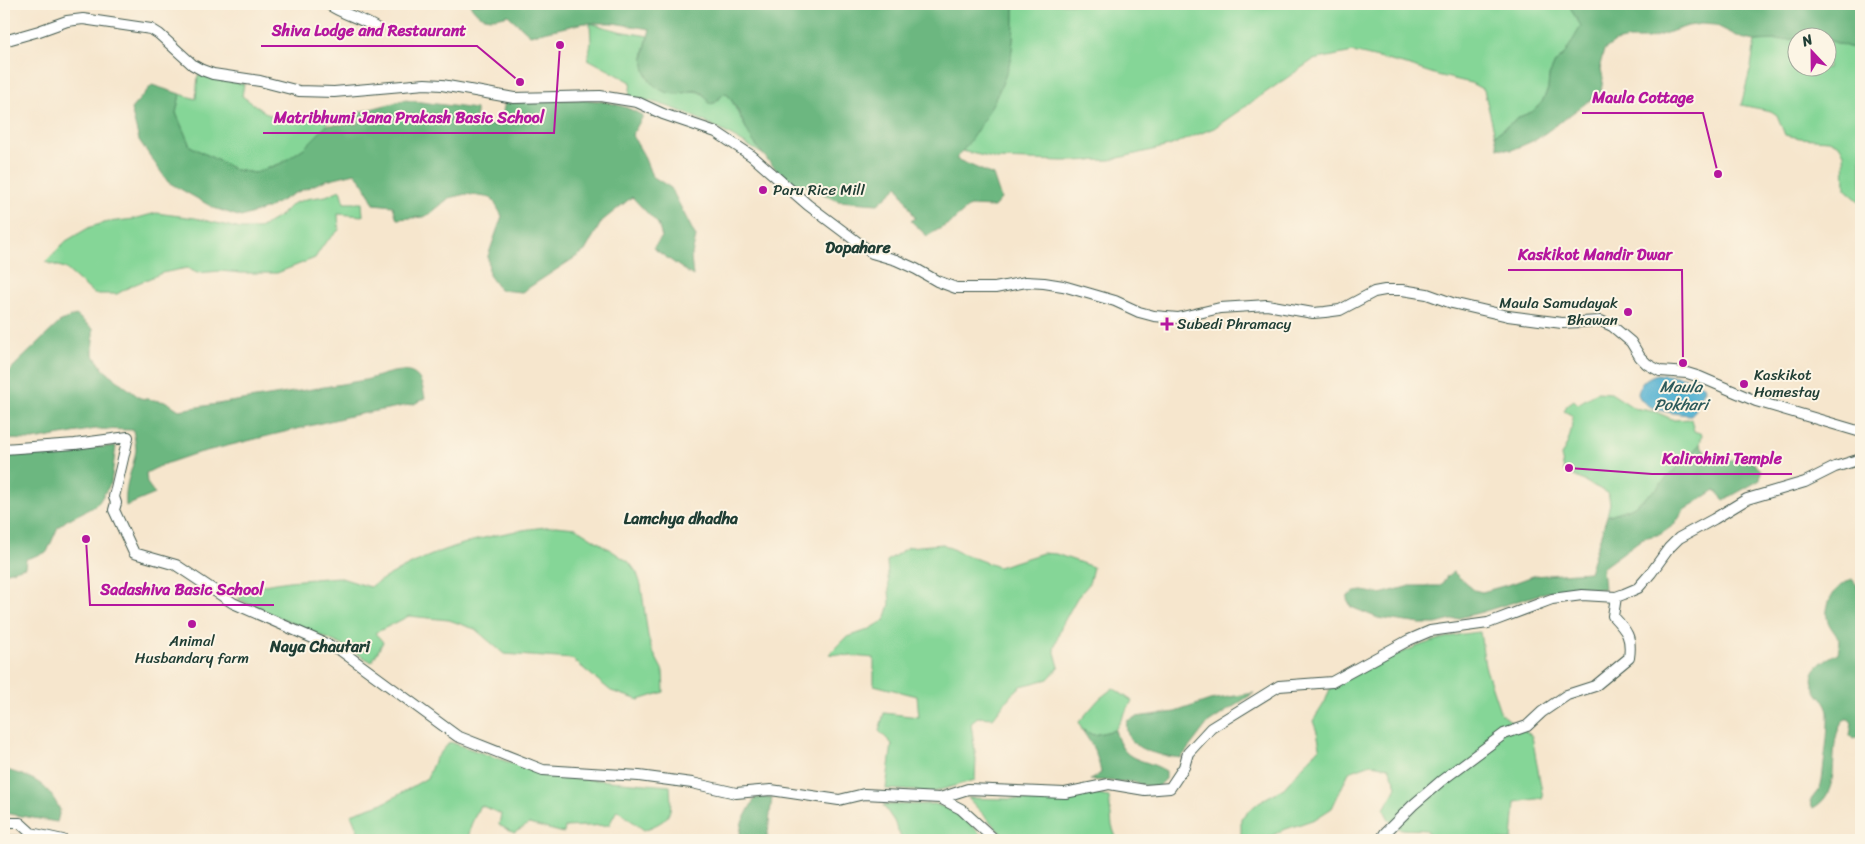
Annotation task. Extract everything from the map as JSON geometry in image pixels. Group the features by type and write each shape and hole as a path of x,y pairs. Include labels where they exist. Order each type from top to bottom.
{"street":[{"path":"328,4 338,12 368,22 378,29"},
{"path":"4,41 67,21 83,19 151,29 193,65 202,70 213,74 260,81 299,91 334,92 425,84 442,85 514,98 600,96 637,102 663,114 716,132 752,156 808,205 872,253 896,260 937,281 956,288 995,288 1026,282 1044,283 1063,286 1116,301 1139,312 1154,316 1178,318 1220,308 1267,305 1314,314 1340,310 1374,292 1402,290 1427,294 1452,303 1508,316 1562,323 1601,321 1612,326 1631,342 1640,357 1647,364 1660,371 1687,373 1756,401 1861,432"},
{"path":"4,449 75,444 128,436 114,497 116,502 114,510 134,553 176,565 233,603 340,650 457,736 543,770 565,773 639,776 692,783 736,793 771,790 839,800 864,794 940,798 968,789 1065,794 1109,784 1145,790 1170,788 1184,768 1188,753 1211,728 1279,686 1332,682 1409,640 1430,631 1488,623 1552,599 1582,595 1616,597 1638,588 1679,538 1714,520 1746,499 1805,482 1835,467 1861,459"},
{"path":"1381,840 1385,833 1413,805 1441,781 1504,734 1527,726 1542,712 1567,695 1594,686 1629,658 1631,644 1624,628 1613,616 1616,597"},
{"path":"940,798 961,809 995,840"},
{"path":"4,823 20,823 31,833 63,840"}],"green space":[{"path":"470,4 1014,4 1012,47 1006,73 988,112 956,159 993,175 1001,199 994,207 970,206 950,223 927,236 911,221 915,218 898,186 878,204 838,201 805,185 796,192 753,141 734,104 726,93 715,103 709,104 706,97 700,92 669,93 651,82 644,63 644,52 650,29 613,23 584,23 530,35 508,15 496,18 481,16"},
{"path":"1014,4 1569,4 1582,26 1566,52 1555,63 1549,76 1548,89 1542,102 1532,112 1519,117 1495,135 1484,90 1471,83 1353,52 1313,60 1214,128 1169,146 1110,160 997,159 962,151 992,104 1009,65 1014,30"},
{"path":"1569,4 1861,4 1861,51 1838,43 1838,28 1788,28 1788,39 1755,41 1741,38 1715,25 1701,24 1688,26 1648,39 1628,39 1615,42 1604,50 1600,65 1603,78 1601,92 1537,139 1512,150 1498,148 1495,135 1519,117 1532,112 1542,102 1548,89 1549,76 1555,63 1566,52 1581,26"},
{"path":"590,23 648,36 643,57 651,83 679,94 693,91 699,92 715,103 726,93 748,132 764,155 699,119 647,100 629,97 631,82 588,59 591,42"},
{"path":"1788,39 1788,78 1838,78 1838,43 1861,51 1861,203 1845,189 1844,153 1839,145 1829,140 1785,135 1777,115 1771,111 1741,105 1751,67 1755,41"},
{"path":"198,75 244,84 242,96 269,115 283,114 315,117 322,113 329,116 327,125 304,148 282,163 255,173 236,170 190,146 176,113 180,94 196,99"},
{"path":"152,85 180,94 176,113 190,146 236,170 255,173 282,163 304,148 327,125 358,124 359,112 405,100 476,109 476,123 500,126 505,102 593,100 627,108 643,116 632,135 643,154 652,176 671,188 696,237 691,258 693,276 653,248 662,237 658,224 632,197 602,221 585,251 522,292 500,290 489,275 488,256 502,216 492,198 466,194 449,198 424,217 397,219 393,206 374,204 364,184 355,173 326,180 293,194 268,208 241,217 214,208 168,182 139,140 131,109"},
{"path":"340,190 344,203 362,203 363,216 338,214 339,230 324,244 315,258 277,273 220,271 197,273 187,268 162,273 117,294 94,294 65,268 45,262 66,241 90,227 108,222 134,219 156,213 195,218 241,229 258,229 280,216 292,204 306,199 326,196"},
{"path":"76,315 93,329 93,354 104,370 140,398 167,402 179,410 365,380 402,371 414,374 419,379 425,398 414,404 350,416 194,454 162,465 146,473 147,483 155,494 126,506 127,483 136,450 133,430 95,429 33,440 4,439 4,370 9,371 61,321"},
{"path":"1597,392 1611,393 1634,408 1656,412 1674,420 1691,419 1694,431 1702,434 1700,444 1655,490 1633,507 1607,516 1610,503 1608,493 1564,471 1561,455 1568,441 1573,416 1564,411 1567,405 1574,400 1578,404"},
{"path":"1700,444 1711,460 1750,460 1761,470 1760,480 1724,500 1715,490 1684,510 1675,524 1661,534 1643,538 1602,568 1604,589 1590,588 1547,592 1436,624 1421,624 1378,618 1351,607 1347,600 1348,596 1355,592 1363,591 1380,594 1410,586 1441,586 1447,576 1453,572 1474,590 1482,592 1533,576 1589,572 1607,516 1633,507 1655,490"},
{"path":"116,446 111,483 99,502 58,527 47,552 26,559 25,567 4,573 4,454"},
{"path":"555,526 576,528 629,562 637,573 641,585 648,636 652,650 663,671 664,692 639,700 611,691 572,659 504,654 475,629 449,620 409,616 375,633 383,642 372,662 342,645 238,599 251,587 289,581 338,577 370,587 413,563 459,545 506,533"},
{"path":"943,544 958,552 998,567 1043,553 1056,554 1093,567 1089,584 1077,598 1061,627 1054,649 1059,667 1048,679 1021,686 1011,695 993,718 977,717 971,724 976,759 975,780 933,792 886,789 892,744 879,731 884,713 919,717 917,696 874,685 874,658 829,654 845,638 868,630 885,620 890,604 887,561 908,547"},
{"path":"1852,579 1857,585 1861,604 1861,736 1853,739 1850,736 1852,723 1849,719 1845,719 1835,740 1832,778 1829,790 1823,800 1813,808 1810,801 1820,788 1822,781 1828,712 1825,702 1815,689 1812,676 1822,662 1838,653 1840,641 1829,624 1827,610 1836,591"},
{"path":"1480,632 1485,666 1501,714 1532,736 1543,798 1515,802 1512,840 1430,840 1427,830 1396,827 1384,809 1397,786 1389,767 1371,764 1349,772 1332,808 1315,819 1283,830 1264,840 1245,840 1241,836 1241,818 1259,802 1284,788 1320,747 1313,721 1325,702 1331,686 1385,660 1422,645 1441,639"},
{"path":"1113,688 1132,701 1115,730 1094,735 1082,730 1079,722 1099,699"},
{"path":"1254,693 1207,724 1181,758 1144,750 1130,739 1127,731 1127,721 1136,717 1175,712 1210,700"},
{"path":"1082,730 1094,735 1115,730 1123,749 1128,754 1166,771 1166,779 1159,786 1150,787 1133,782 1090,780 1101,773 1094,750"},
{"path":"450,742 549,776 670,786 670,810 665,819 660,823 644,830 617,810 609,825 565,827 564,833 529,824 514,833 499,825 501,814 480,805 471,825 468,840 370,840 361,838 351,814 386,802 427,778 435,759"},
{"path":"4,769 31,778 44,786 60,810 57,822 4,813"},
{"path":"1093,794 1109,797 1112,826 1117,840 1007,840 968,798 1048,800"},
{"path":"772,797 767,840 739,840 742,822 755,798"},
{"path":"935,804 957,812 987,840 902,840 894,821 883,805"},
{"path":"4,835 18,836 37,840 4,840"}],"water":[{"name":"Maula Pokhari","path":"1657,374 1687,378 1704,386 1705,389 1695,411 1691,415 1653,408 1641,400 1638,394 1642,383"}],"place":[{"name":"Matribhumi Jana Prakash Basic School","path":"560,45"},
{"name":"Shiva Lodge and Restaurant","path":"520,82"},
{"name":"Maula Cottage","path":"1718,174"},
{"name":"Paru Rice Mill","path":"763,190"},
{"name":"Maula Samudayak Bhawan","path":"1628,312"},
{"name":"Subedi Phramacy","path":"1167,324"},
{"name":"Kaskikot Mandir Dwar","path":"1683,363"},
{"name":"Kaskikot Homestay","path":"1744,384"},
{"name":"Kalirohini Temple","path":"1569,468"},
{"name":"Sadashiva Basic School","path":"86,539"},
{"name":"Animal Husbandary farm","path":"192,624"}],"district":[{"name":"Dopahare","path":"858,247"},
{"name":"Lamchya dhadha","path":"681,518"},
{"name":"Naya Chautari","path":"320,646"}]}
